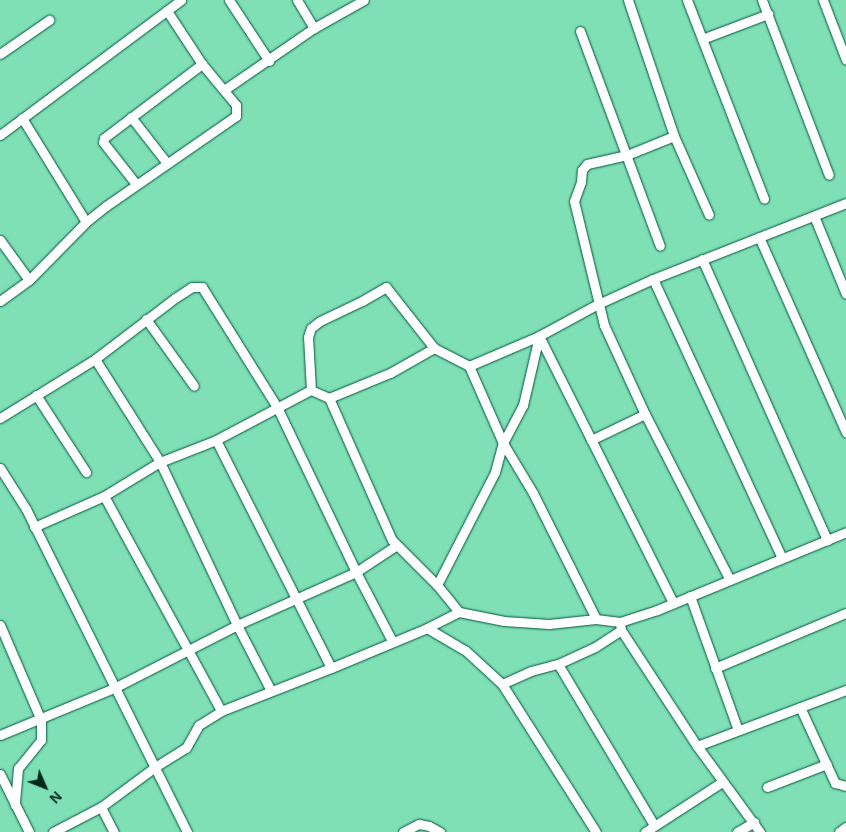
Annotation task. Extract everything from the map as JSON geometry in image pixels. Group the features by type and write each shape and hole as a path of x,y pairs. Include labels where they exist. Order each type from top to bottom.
{"street":[{"path":"0,135 181,0"},
{"path":"229,0 269,61"},
{"path":"297,0 314,28"},
{"path":"224,90 269,61 314,28 364,0"},
{"path":"628,0 674,136 709,215"},
{"path":"687,0 764,199"},
{"path":"762,0 829,175"},
{"path":"823,0 846,60"},
{"path":"0,301 30,280 86,222 167,162 232,121 236,116 236,105 202,64 167,11"},
{"path":"702,38 768,14"},
{"path":"0,54 49,20"},
{"path":"580,31 660,246"},
{"path":"136,184 103,142 106,136 202,64"},
{"path":"132,117 167,162"},
{"path":"22,118 86,222"},
{"path":"674,136 627,155 588,164 582,170 581,182 574,201 604,325 645,414 730,580"},
{"path":"469,366 539,336 598,304 653,279 846,203"},
{"path":"814,216 846,294"},
{"path":"759,237 846,432"},
{"path":"0,240 30,280"},
{"path":"702,259 827,540"},
{"path":"653,279 782,558"},
{"path":"0,418 95,359 146,319 192,287 202,287 277,407 356,572 392,641"},
{"path":"311,390 308,337 311,328 320,321 386,287 434,348 469,366 504,443 533,493 596,619"},
{"path":"146,319 194,386"},
{"path":"539,336 673,603"},
{"path":"437,585 495,472 504,443 523,405 539,336"},
{"path":"329,398 390,373 434,348"},
{"path":"95,359 160,462 237,626 271,692"},
{"path":"34,527 104,496 160,462 216,440 311,390"},
{"path":"311,390 329,398 385,527 397,545 437,585 459,612"},
{"path":"36,395 86,472"},
{"path":"591,440 645,414"},
{"path":"216,440 332,668"},
{"path":"0,468 26,509 187,832"},
{"path":"104,496 221,711"},
{"path":"502,684 531,671 558,664 596,647 621,626 673,603 846,532"},
{"path":"0,735 41,720 114,688 237,626 356,572 397,545"},
{"path":"690,596 738,730"},
{"path":"53,832 101,807 155,767 186,748 199,725 221,711 332,668 392,641 427,628 459,612 504,621 549,624 596,619 621,626 722,782 760,832"},
{"path":"715,668 846,613"},
{"path":"0,624 41,720 41,740 18,768 15,805"},
{"path":"427,628 466,651 502,684 596,832"},
{"path":"558,664 654,825"},
{"path":"698,746 846,690"},
{"path":"800,707 835,783 846,786"},
{"path":"766,787 827,764"},
{"path":"0,774 29,832"},
{"path":"645,832 722,782"},
{"path":"101,807 114,832"},
{"path":"737,832 754,822"},
{"path":"403,832 420,824 430,826 440,832"},
{"path":"839,832 846,827"}]}
